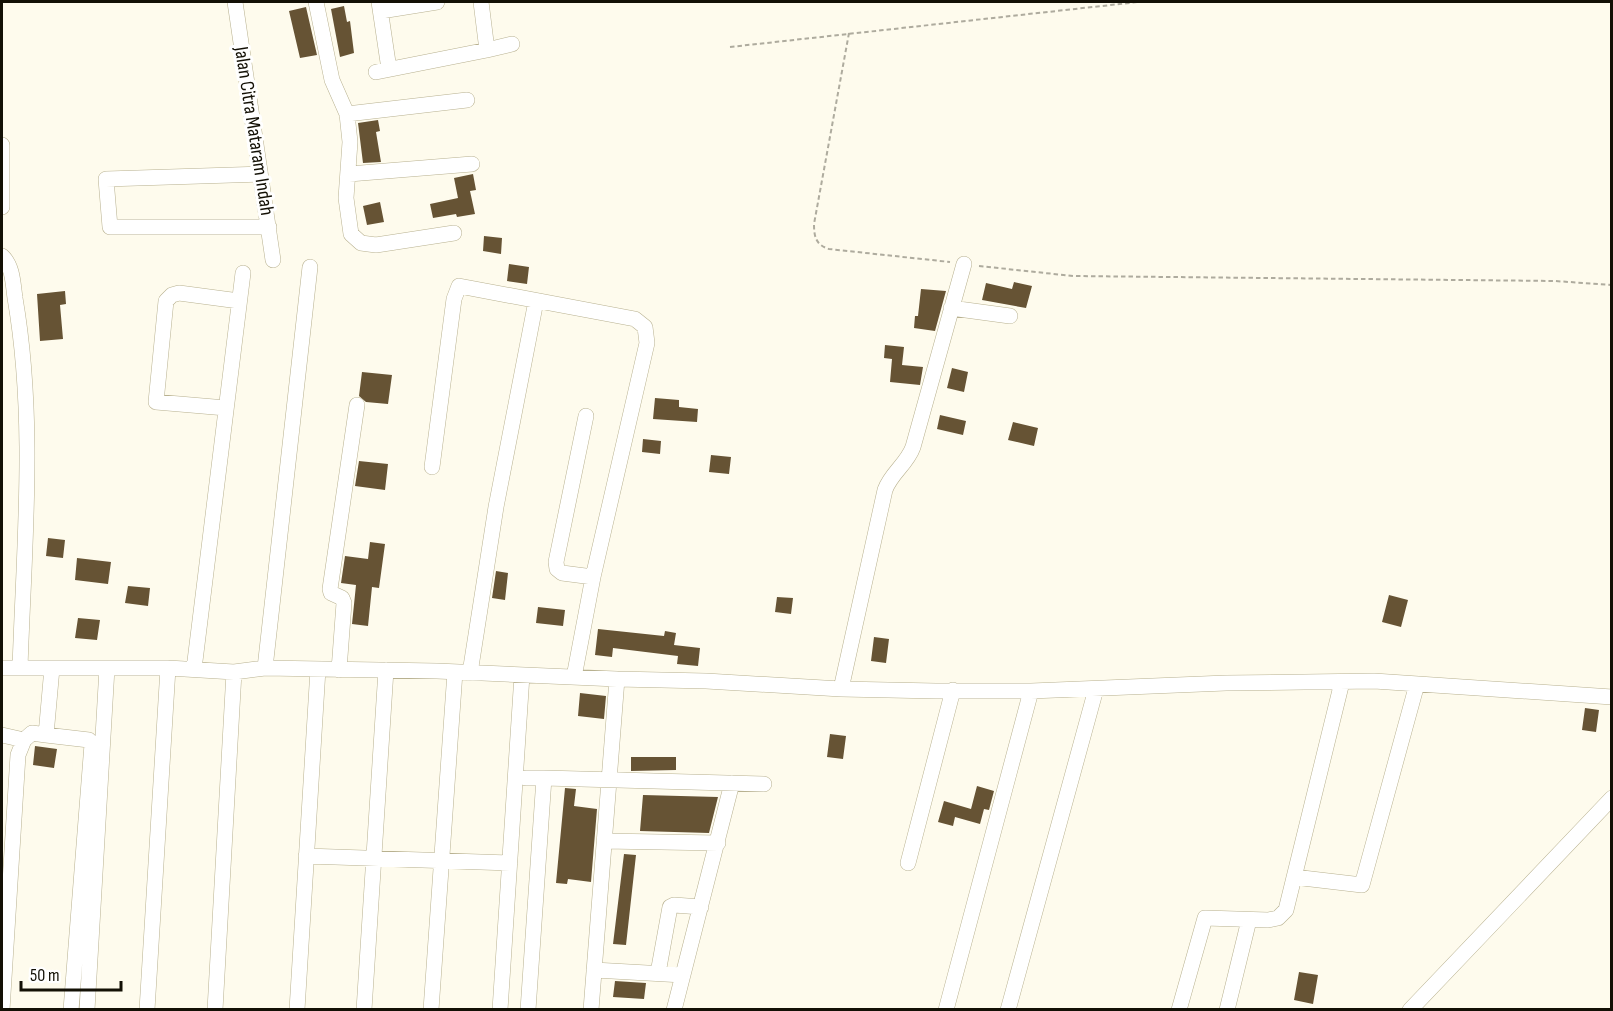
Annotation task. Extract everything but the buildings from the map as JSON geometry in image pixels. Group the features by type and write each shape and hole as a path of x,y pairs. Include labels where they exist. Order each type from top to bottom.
{"street":[{"name":"Jalan Citra Mataram Indah","path":"235,2 273,260"},
{"path":"316,2 330,71 347,114 350,142 346,198 351,234 361,243 376,245 454,233"},
{"path":"437,2 380,6 383,70 512,44"},
{"path":"482,2 487,50"},
{"path":"347,114 467,100"},
{"path":"2,145 2,207"},
{"path":"349,174 472,164"},
{"path":"260,174 106,179 110,227 269,227"},
{"path":"2,256 8,263 12,277 21,335 26,427 27,486 20,668"},
{"path":"841,689 885,490 889,481 906,463 913,447 964,264"},
{"path":"265,669 310,267"},
{"path":"194,669 243,273"},
{"path":"432,467 455,296 459,286 535,306 634,319 645,327 647,334 645,355 593,577 574,677"},
{"path":"226,408 156,402 166,301 172,295 179,293 239,302"},
{"path":"431,1010 441,860 463,673 535,306"},
{"path":"951,308 1010,316"},
{"path":"339,670 344,603 342,598 332,593 330,589 357,405"},
{"path":"586,417 556,562 557,569 562,573 593,577"},
{"path":"2,668 168,668 234,672 265,669 386,670 706,681 841,689 1031,691 1226,683 1342,682 1417,684 1611,697"},
{"path":"46,735 52,668"},
{"path":"87,1010 107,668"},
{"path":"147,1010 168,668"},
{"path":"297,1010 318,669"},
{"path":"364,1010 386,670"},
{"path":"215,1010 234,672"},
{"path":"500,1010 522,675"},
{"path":"591,1010 617,679"},
{"path":"1179,1010 1205,918 1268,920 1278,918 1286,910 1342,682"},
{"path":"1294,877 1362,885 1417,684"},
{"path":"1008,1010 1096,689"},
{"path":"908,863 953,690"},
{"path":"946,1010 1031,691"},
{"path":"2,1010 4,911 18,755 24,740 32,733 89,740 92,744 71,1010"},
{"path":"2,735 24,740"},
{"path":"526,778 764,784"},
{"path":"528,1010 544,778"},
{"path":"674,1010 732,783"},
{"path":"1410,1010 1611,798"},
{"path":"604,841 717,843"},
{"path":"306,855 510,862"},
{"path":"658,973 670,907 674,905 701,907"},
{"path":"1227,1010 1250,920"},
{"path":"594,970 683,975"}],"path":[{"path":"730,47 1110,3 1138,2"},
{"path":"849,33 814,224 816,241 823,247 1021,272 1073,276 1555,281 1611,285"}]}
